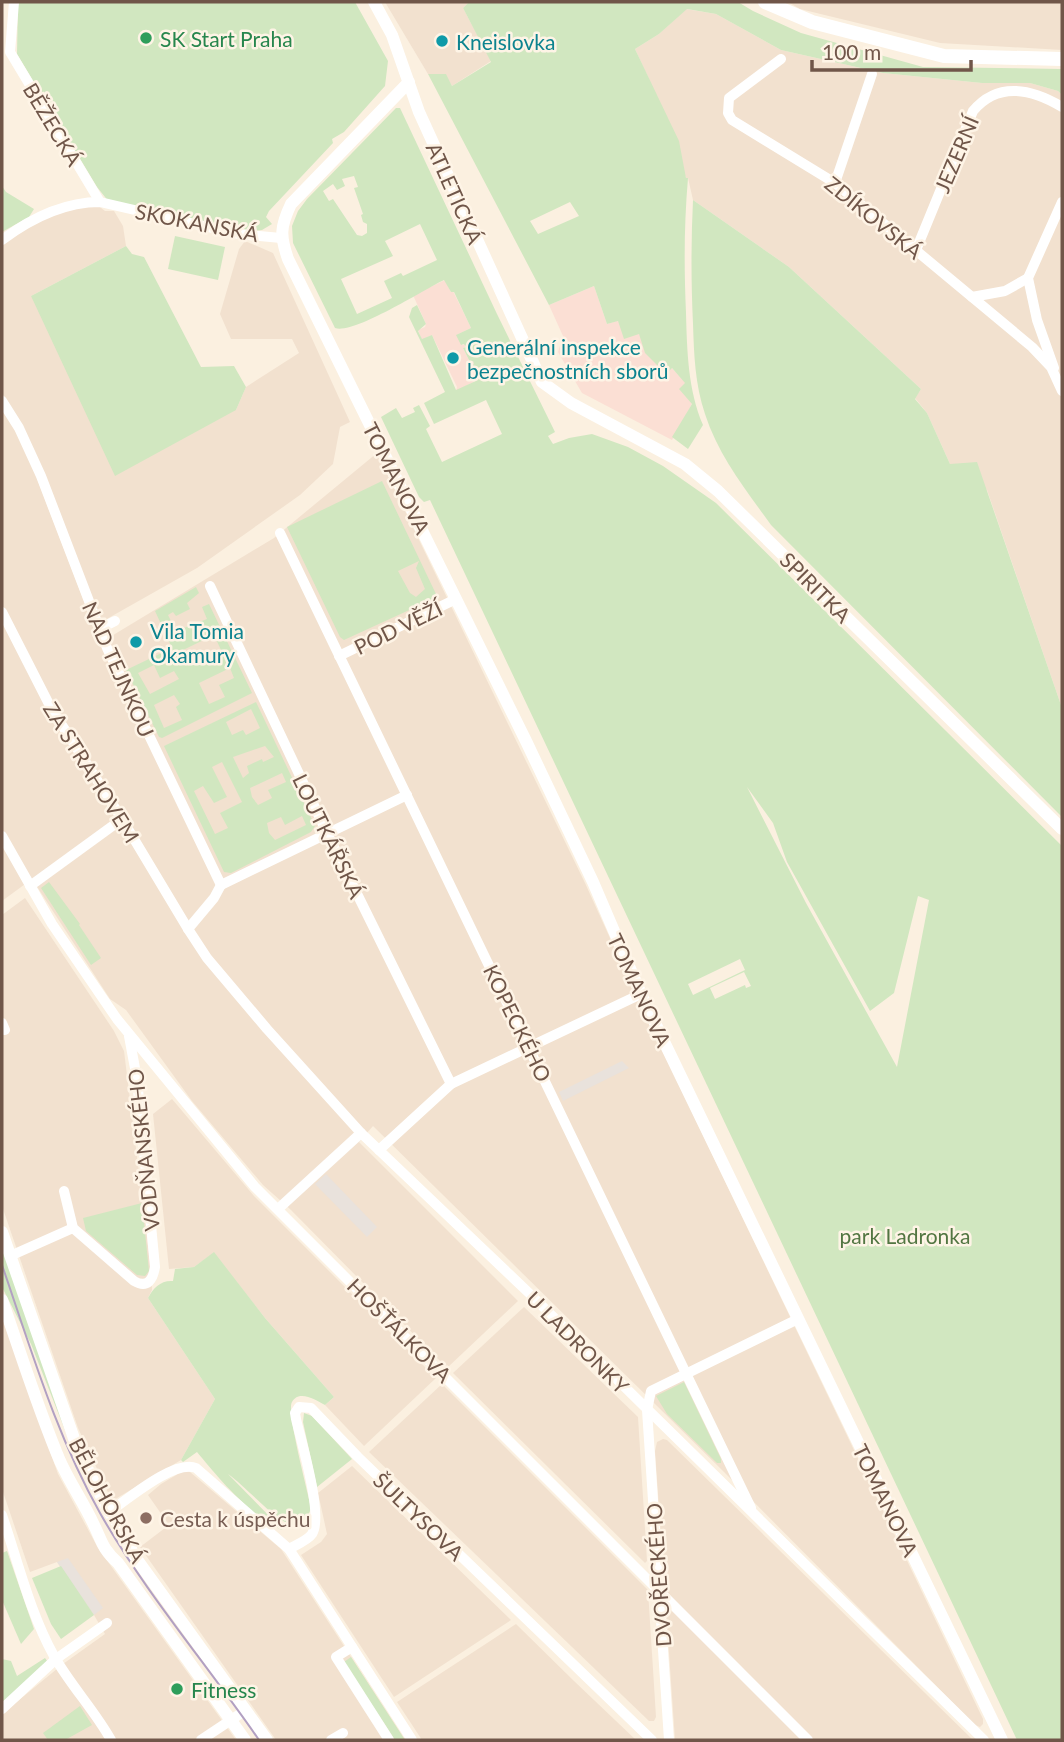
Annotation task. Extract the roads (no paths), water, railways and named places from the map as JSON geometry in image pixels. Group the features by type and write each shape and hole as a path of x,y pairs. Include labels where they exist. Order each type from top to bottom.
{"main road":[{"path":"765,2 812,22 944,56 1062,59"}],"street":[{"name":"BĚŽECKÁ","path":"14,2 10,52 100,202"},
{"name":"ATLETICKÁ","path":"374,2 392,35 419,112 542,383"},
{"name":"ZDÍKOVSKÁ","path":"781,59 729,98 728,113 732,120 835,183 1032,347 1051,367 1062,391"},
{"path":"835,183 872,74"},
{"name":"SKOKANSKÁ","path":"2,240 41,216 79,202 100,202 239,233 281,238 283,220 291,204 409,82"},
{"name":"JEZERNÍ","path":"916,250 973,111 982,99 996,92 1018,90 1045,96 1062,107"},
{"path":"1062,202 1028,278 1037,320 1062,391"},
{"name":"TOMANOVA","path":"281,238 293,270 593,882 641,994 1002,1740"},
{"path":"972,297 1005,291 1028,278"},
{"name":"SPIRITKA","path":"542,383 571,403 685,464 718,491 1062,829"},
{"name":"NAD TEJNKOU","path":"2,401 19,428 41,476 99,629 221,885"},
{"name":"KOPECKÉHO","path":"280,533 754,1515"},
{"name":"LOUTKÁŘSKÁ","path":"210,586 327,833 452,1084"},
{"name":"POD VĚŽÍ","path":"339,656 456,599"},
{"name":"ZA STRAHOVEM","path":"2,612 51,708 188,929"},
{"path":"99,629 115,621"},
{"path":"188,929 214,898 221,885 407,795"},
{"path":"30,886 122,819"},
{"name":"HOŠŤÁLKOVA","path":"2,836 69,950 129,1034 255,1187 659,1588 808,1740"},
{"name":"U LADRONKY","path":"188,929 207,958 267,1030 361,1133 984,1740"},
{"path":"379,1150 452,1084 641,994"},
{"name":"VODŇANSKÉHO","path":"73,1228 139,1284 149,1282 153,1278 155,1266 139,1090 129,1034"},
{"path":"278,1209 361,1133"},
{"path":"10,1256 73,1228 64,1191"},
{"name":"BĚLOHORSKÁ","path":"2,1232 68,1425 109,1512 125,1533 133,1554 267,1740"},
{"name":"BĚLOHORSKÁ","path":"2,1300 48,1430 99,1541 118,1563 245,1740"},
{"path":"647,1410 651,1391 798,1319"},
{"name":"ŠULTYSOVA","path":"289,1549 311,1535 316,1524 316,1512 295,1413 299,1406 304,1406 311,1408 358,1457 652,1740"},
{"name":"DVOŘECKÉHO","path":"647,1410 669,1740"},
{"path":"109,1512 170,1471 191,1466 289,1549 412,1740"},
{"path":"2,1515 45,1638 56,1659 99,1717 111,1740"},
{"path":"3,1708 56,1659 107,1623"},
{"path":"352,1647 336,1657 389,1740"},
{"path":"201,1740 246,1710"},
{"path":"331,1740 343,1733"}],"tram line":[{"path":"2,1265 57,1422 100,1513 156,1600 259,1740"}],"place":[{"name":"SK Start Praha","path":"146,38"},
{"name":"Kneislovka","path":"442,41"},
{"name":"Generální inspekce bezpečnostních sborů","path":"453,358"},
{"name":"Vila Tomia Okamury","path":"136,642"},
{"name":"Cesta k úspěchu","path":"146,1518"},
{"name":"Fitness","path":"177,1689"}],"park label":[{"name":"park Ladronka","path":"905,1235"}]}
